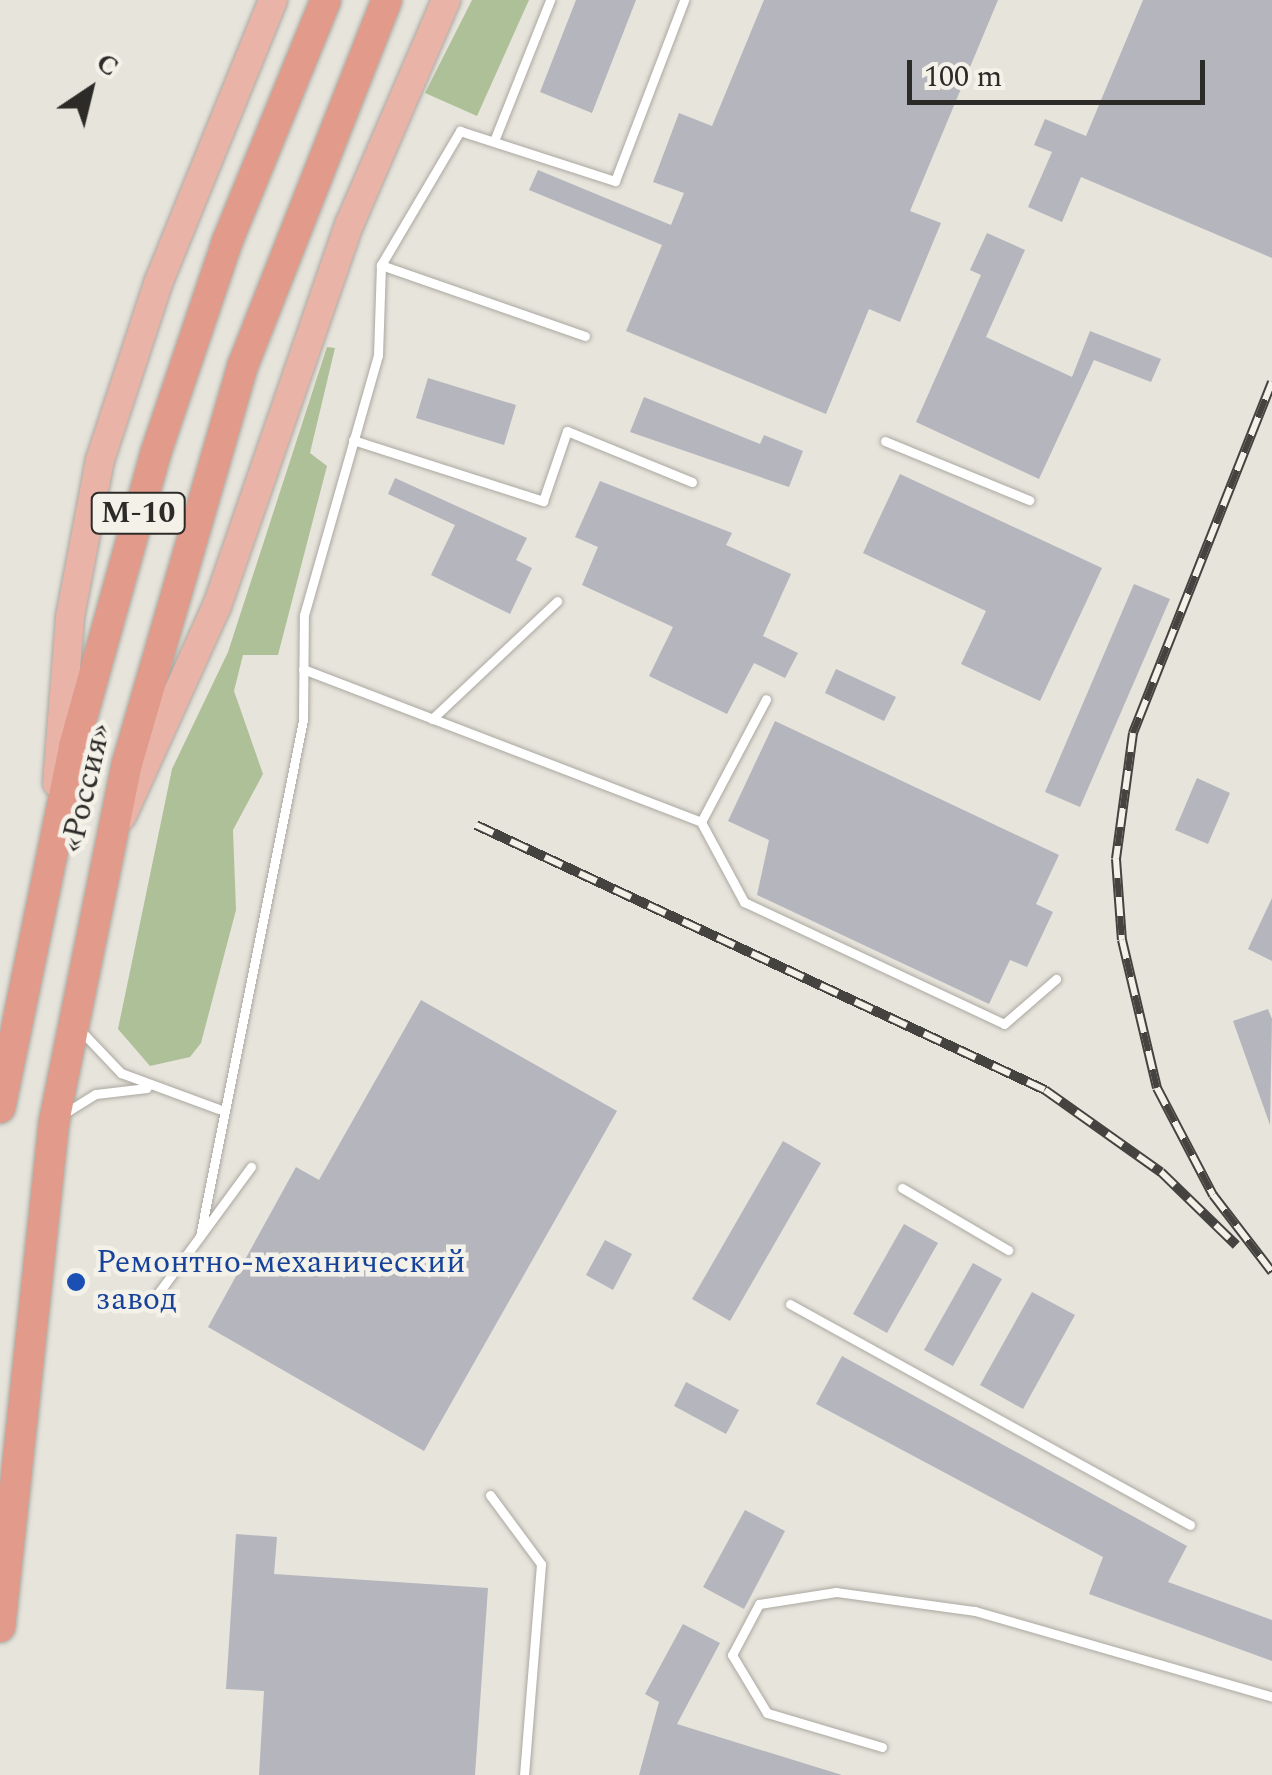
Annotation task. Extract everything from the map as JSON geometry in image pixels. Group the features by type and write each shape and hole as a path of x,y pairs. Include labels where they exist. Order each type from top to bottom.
{"highway":[{"name":"«Россия»","path":"0,1108 55,828 145,490 212,283 326,0"},
{"name":"«Россия»","path":"0,1627 54,1122 110,841 178,575 266,303 387,0"}],"main road":[{"path":"55,828 70,617 100,460 160,280 274,0"},
{"path":"110,841 218,606 350,223 446,0"}],"lane":[{"path":"494,141 550,0"},
{"path":"200,1236 219,1109 304,720 304,615 378,355 380,265 460,130 615,181 684,0"},
{"path":"380,265 585,336"},
{"path":"354,440 543,501 567,431 692,482"},
{"path":"885,441 1029,500"},
{"path":"432,719 557,601"},
{"path":"304,669 701,822 744,902 1004,1024 1056,979"},
{"path":"701,822 766,700"},
{"path":"74,1012 99,1056 155,1088 219,1109"},
{"path":"54,1122 96,1094 155,1088"},
{"path":"151,1302 251,1167"},
{"path":"902,1188 1008,1250"},
{"path":"790,1304 1190,1524"},
{"path":"490,1495 540,1564 524,1775"},
{"path":"882,1747 766,1713 732,1655 759,1604 836,1592 975,1610 1272,1697"}],"green space":[{"path":"472,0 529,0 477,116 425,93"},
{"path":"327,347 335,348 310,453 327,466 278,655 243,655 234,691 263,774 233,830 236,910 201,1043 190,1057 150,1066 118,1029 172,769 228,652"}],"building":[{"path":"576,0 636,0 592,113 540,92"},
{"path":"764,0 998,0 910,211 941,223 900,322 869,309 826,414 626,331 662,245 529,190 538,170 671,225 684,193 653,182 679,113 712,126"},
{"path":"1143,0 1272,0 1272,258 1081,177 1062,222 1028,207 1052,152 1034,145 1045,119 1086,136"},
{"path":"987,233 1025,250 986,337 1072,377 1090,331 1161,359 1151,382 1094,360 1039,479 916,422 981,275 970,270"},
{"path":"428,378 516,405 504,445 416,418"},
{"path":"644,397 760,444 764,435 803,451 789,487 630,432"},
{"path":"900,474 1102,568 1040,701 961,664 986,611 863,553"},
{"path":"395,478 527,538 516,560 532,568 510,614 431,575 455,525 388,494"},
{"path":"600,481 732,533 726,545 791,574 763,636 798,653 785,678 754,663 727,714 649,676 673,627 582,585 598,547 575,537"},
{"path":"1134,584 1170,599 1080,807 1045,792"},
{"path":"836,669 896,697 884,721 825,693"},
{"path":"775,721 1059,855 1036,904 1053,912 1027,967 1010,960 989,1004 757,895 769,840 728,821"},
{"path":"1197,778 1230,793 1208,844 1175,830"},
{"path":"1272,898 1272,961 1248,949"},
{"path":"421,1000 617,1111 424,1451 208,1327 296,1167 319,1180"},
{"path":"1268,1009 1272,1019 1270,1125 1233,1021"},
{"path":"783,1141 821,1163 730,1321 692,1299"},
{"path":"904,1224 938,1243 887,1333 853,1314"},
{"path":"605,1240 632,1254 613,1290 586,1275"},
{"path":"973,1263 1002,1279 953,1366 924,1350"},
{"path":"1032,1292 1075,1315 1023,1409 980,1385"},
{"path":"842,1356 1187,1546 1168,1582 1272,1620 1272,1661 1089,1594 1103,1557 816,1404"},
{"path":"686,1382 739,1410 726,1434 674,1406"},
{"path":"745,1510 785,1531 744,1609 703,1587"},
{"path":"236,1534 277,1537 274,1574 488,1588 475,1775 259,1775 264,1691 226,1689"},
{"path":"683,1624 720,1643 677,1724 842,1775 639,1775 659,1702 645,1694"}],"railway":[{"path":"1272,382 1133,733 1116,859 1122,940 1157,1088 1213,1195 1272,1272"},
{"path":"476,825 1045,1090 1161,1172 1236,1245"}],"place":[{"name":"Ремонтно-механический завод","path":"76,1282"}]}
